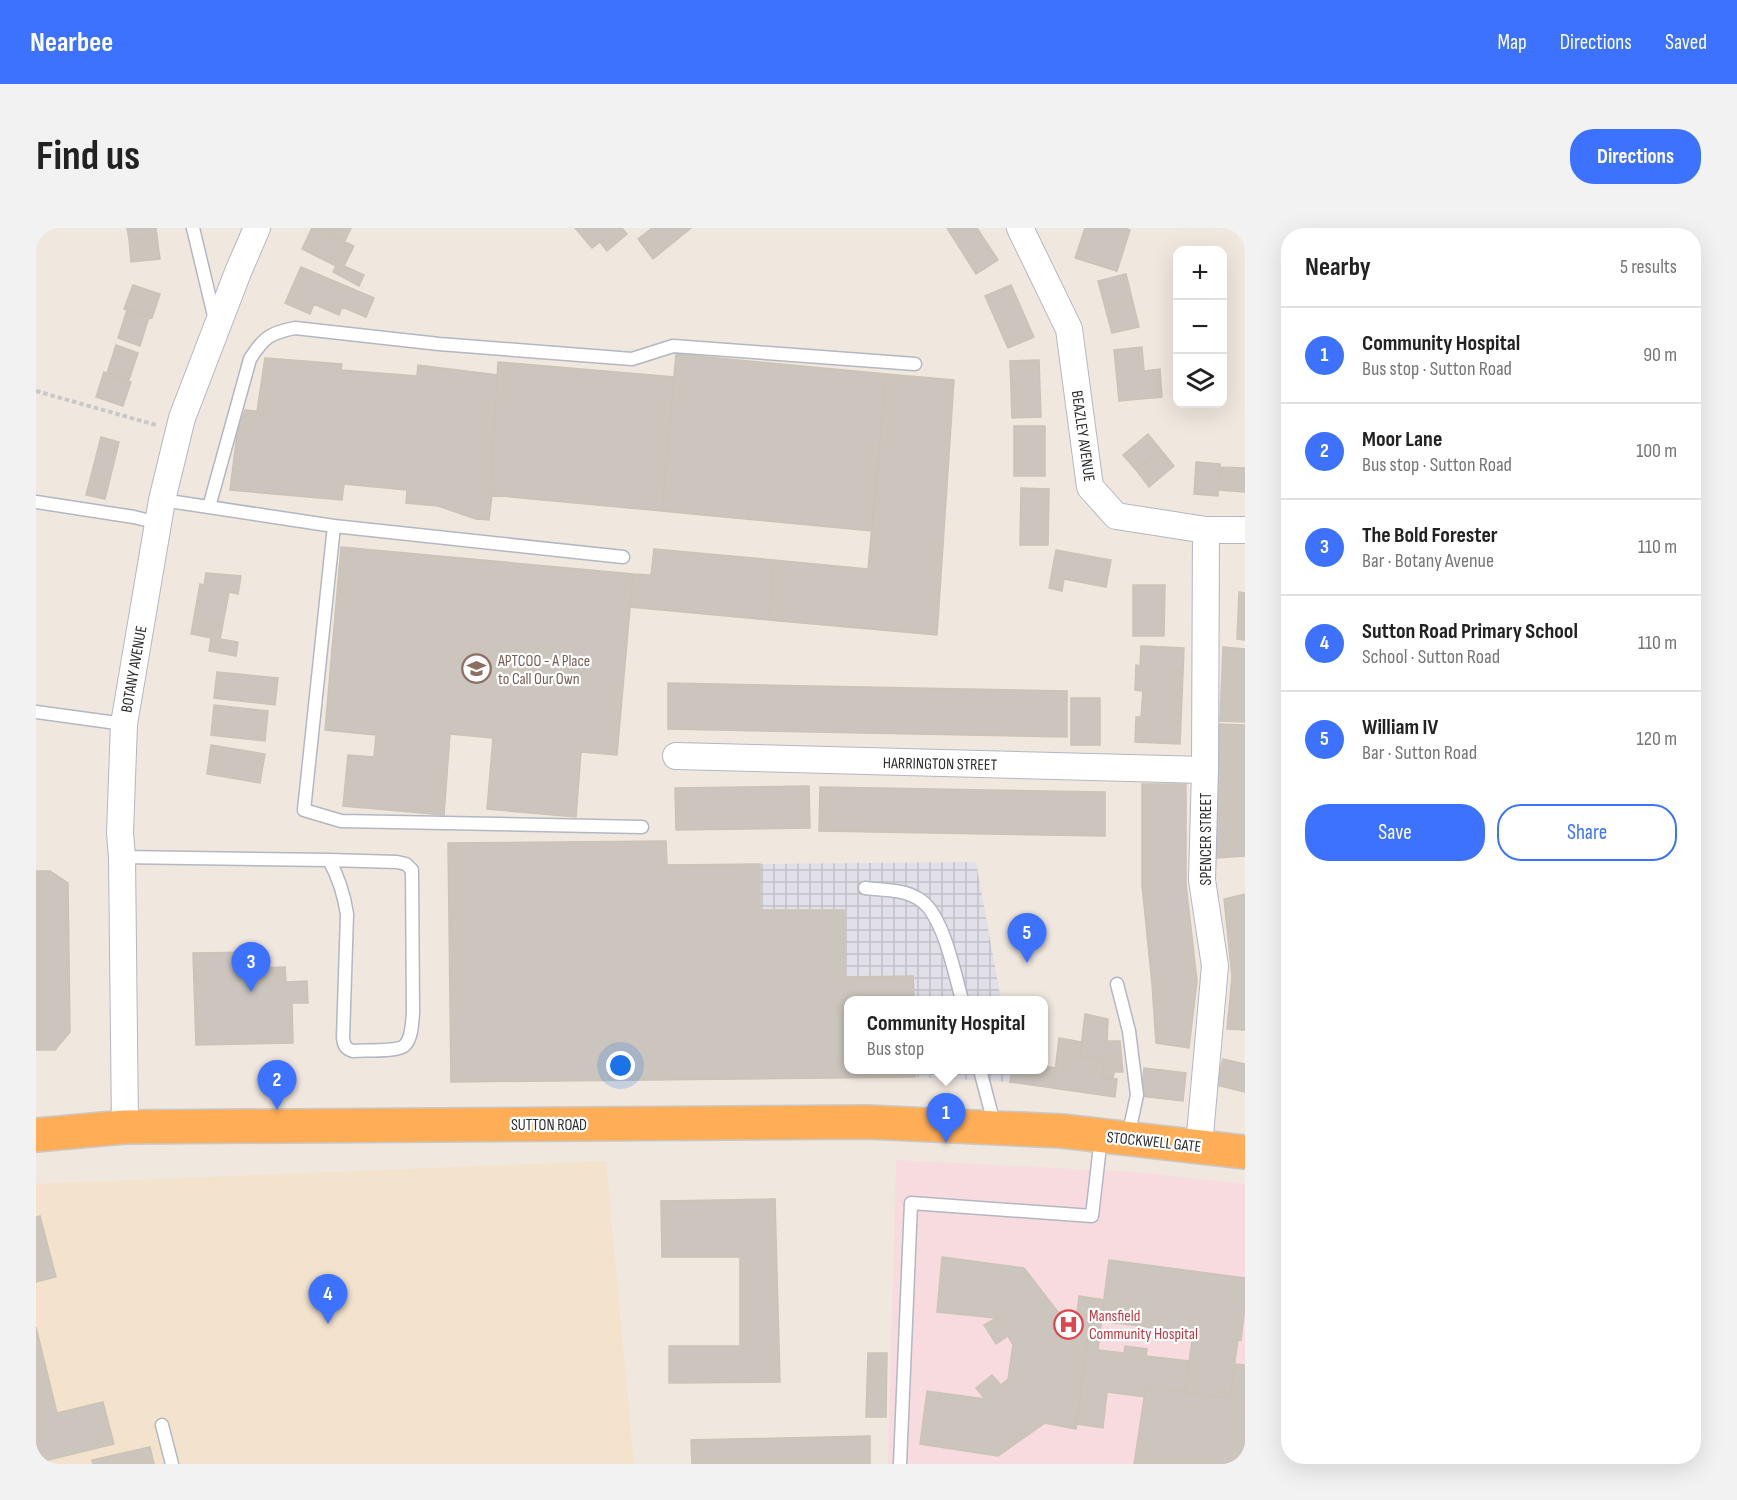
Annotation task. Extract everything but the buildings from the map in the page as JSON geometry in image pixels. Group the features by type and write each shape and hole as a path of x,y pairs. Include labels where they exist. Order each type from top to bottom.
{"highway":[{"name":"SUTTON ROAD","path":"36,1135 125,1127 867,1122 1062,1131"},
{"name":"STOCKWELL GATE","path":"1062,1131 1245,1152"}],"street":[{"name":"BOTANY AVENUE","path":"125,1127 120,833 124,724 160,511 178,432 216,327 257,228"},
{"name":"BEAZLEY AVENUE","path":"1020,228 1069,329 1090,487 1116,516 1206,530 1245,530"},
{"name":"SPENCER STREET","path":"1199,1146 1215,966 1202,880 1206,530"},
{"name":"HARRINGTON STREET","path":"675,756 1205,770"}],"lane":[{"path":"194,228 216,327"},
{"path":"209,507 250,359 258,346 274,333 296,328 439,344 632,359 673,346 915,363"},
{"path":"36,502 134,517 160,511 209,507 334,526 623,557"},
{"path":"334,526 304,810 341,821 642,827"},
{"path":"36,712 124,724"},
{"path":"122,857 329,860 405,864 412,870 413,1013 411,1034 407,1043 400,1048 353,1051 345,1046 343,1038 347,914 344,893 338,875 329,860"},
{"path":"865,888 899,891 923,902 935,918 949,950 961,996"},
{"path":"900,1464 910,1203 1092,1216 1115,1137 1137,1095 1129,1032 1117,984"},
{"path":"981,1074 995,1128"},
{"path":"162,1425 172,1464"}],"path":[{"path":"36,391 178,432"}],"shaded area":[{"path":"666,841 667,865 976,862 1000,996 844,996 844,1074 1011,1074 1010,1082 914,1077 451,1082 448,843"},
{"name":"Mansfield Community Hospital","path":"896,1160 1134,1172 1245,1184 1245,1464 888,1464"},
{"path":"606,1161 634,1464 36,1464 36,1184"}],"place":[{"name":"APTCOO - A Place to Call Our Own","path":"477,669"},
{"name":"William IV","path":"1027,963"},
{"name":"The Bold Forester","path":"251,992"},
{"name":"Moor Lane","path":"277,1110"},
{"name":"Community Hospital","path":"946,1143"},
{"name":"Sutton Road Primary School","path":"328,1324"},
{"name":"Mansfield Community Hospital","path":"1068,1324"}]}
